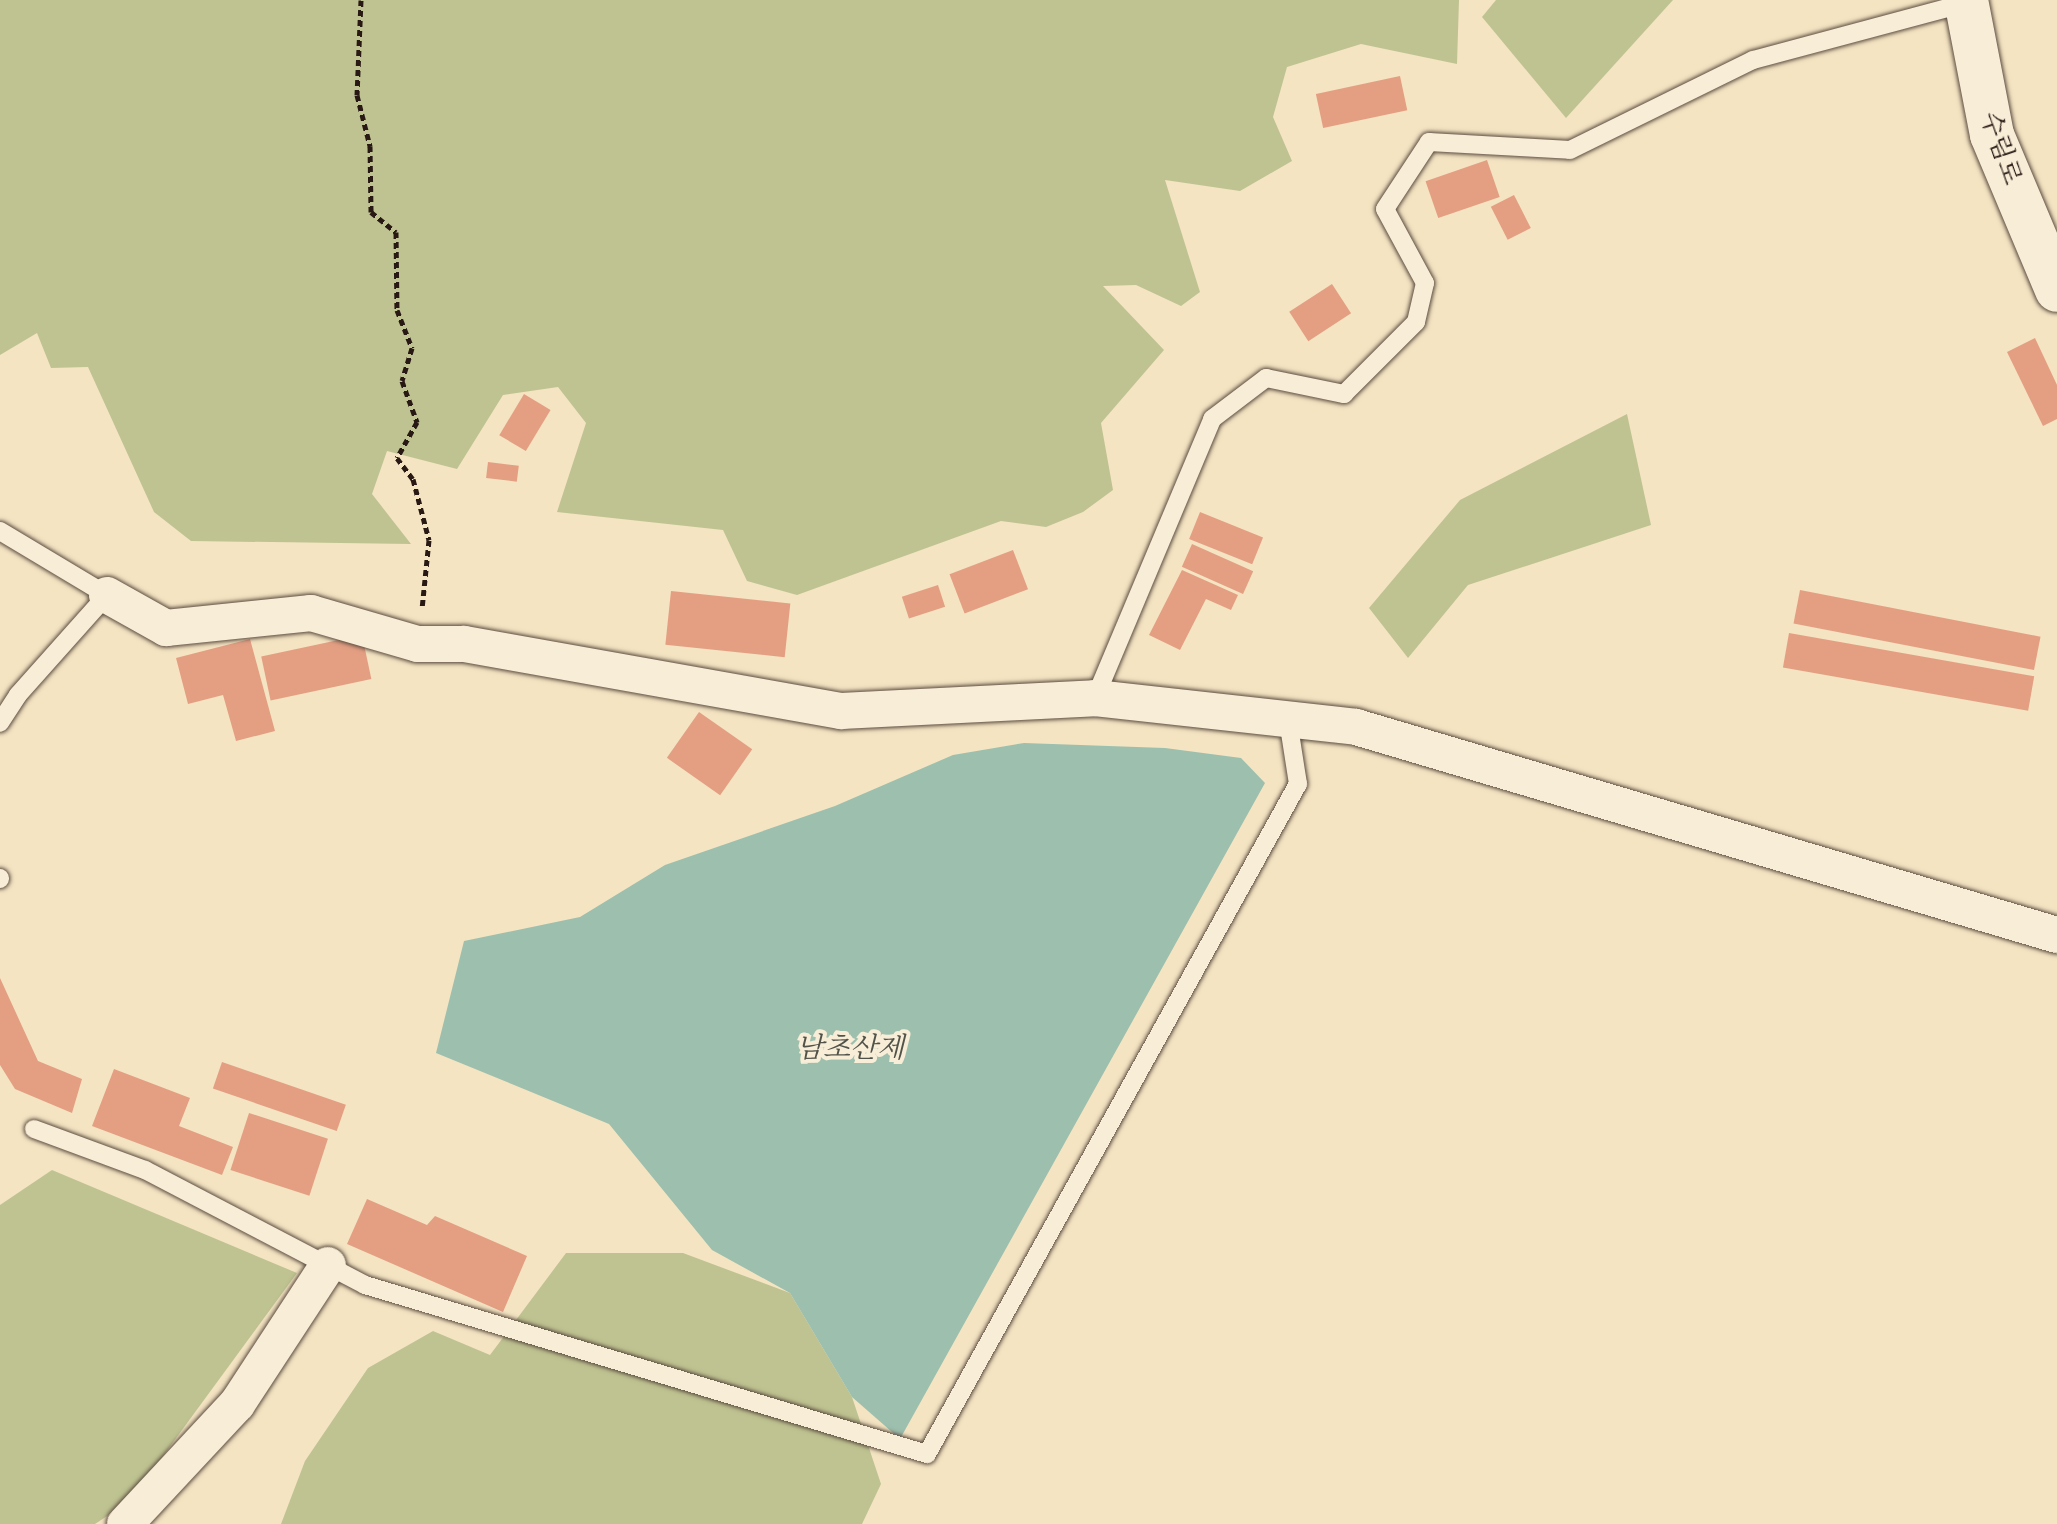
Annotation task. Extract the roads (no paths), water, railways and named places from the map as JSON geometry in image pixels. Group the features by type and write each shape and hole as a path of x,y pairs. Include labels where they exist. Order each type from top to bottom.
{"main road":[{"name":"수림로","path":"1969,1 1992,135 2057,290"}],"street":[{"path":"107,595 166,628 311,613 418,644 464,644 841,711 1095,698 1356,727 2057,935"},
{"path":"125,1524 237,1404 328,1265"}],"lane":[{"path":"1095,698 1212,419 1266,378 1344,394 1416,322 1425,283 1385,209 1429,142 1570,150 1753,60 1969,1"},
{"path":"0,531 107,595 18,695 0,723"},
{"path":"34,1129 145,1170 365,1285 927,1454 1298,784 1288,720"}],"water":[{"name":"남초산제","path":"1024,743 1165,748 1241,758 1265,783 900,1439 852,1397 790,1293 712,1250 609,1124 436,1053 464,941 580,917 665,865 835,806 953,755"}]}
